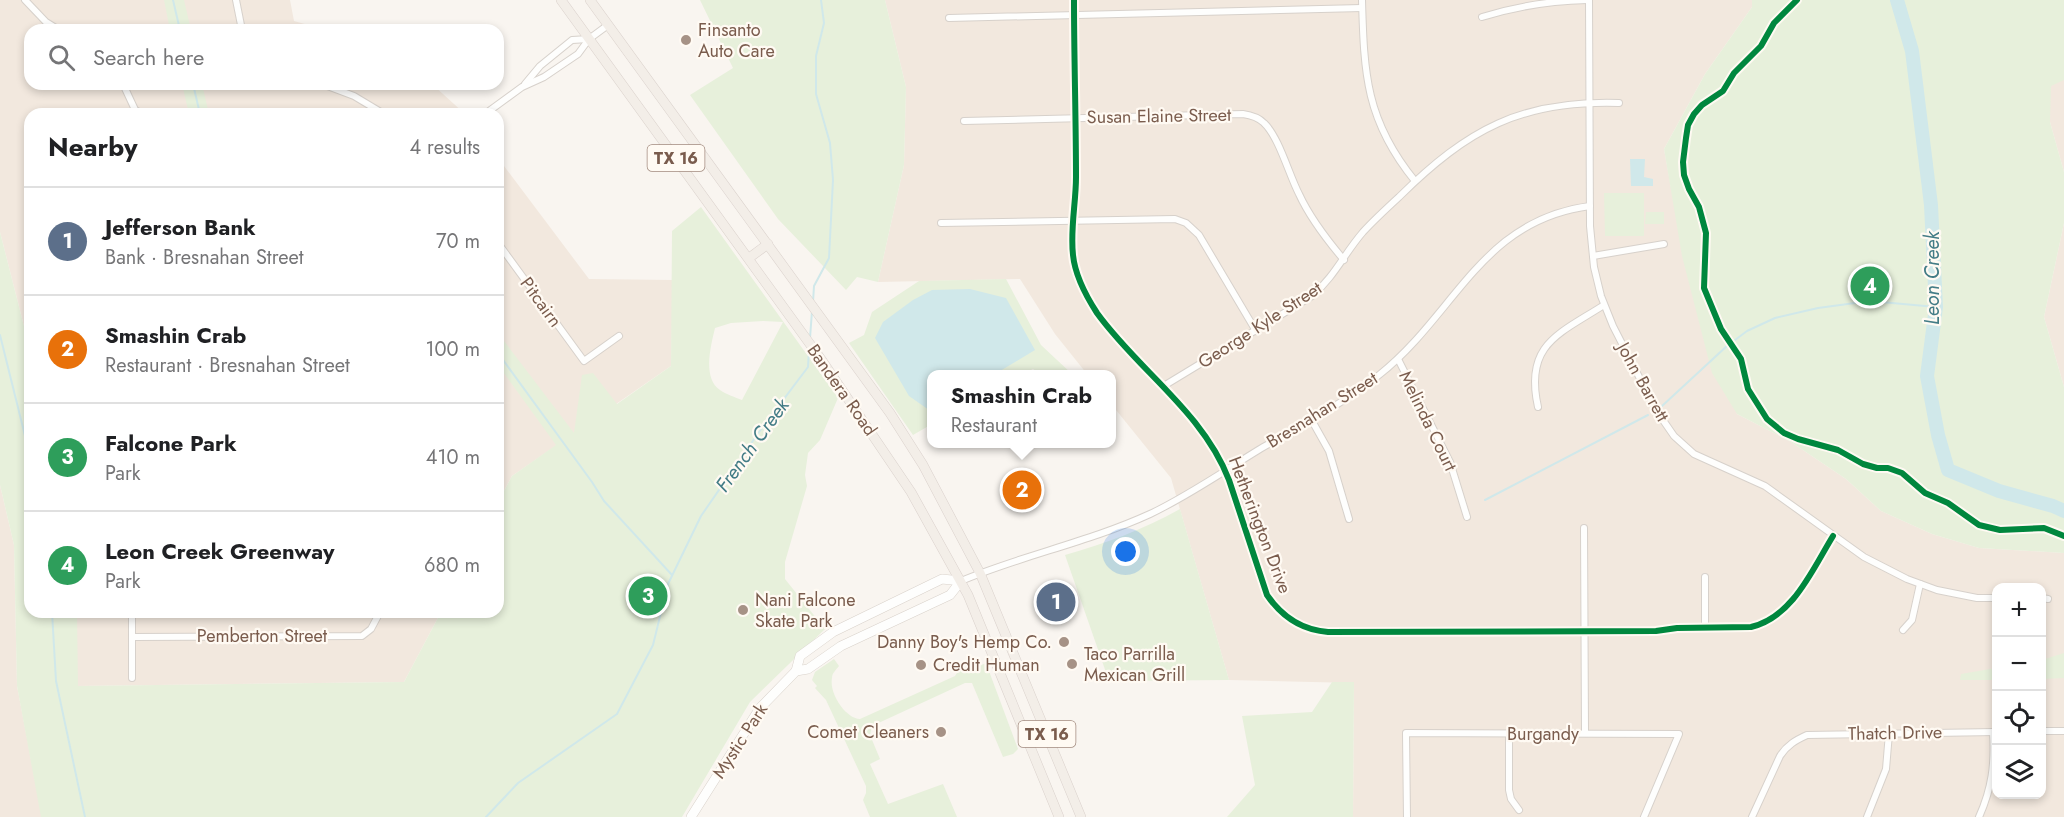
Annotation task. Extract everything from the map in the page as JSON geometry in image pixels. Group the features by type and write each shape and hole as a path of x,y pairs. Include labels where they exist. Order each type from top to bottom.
{"main road":[{"name":"Bandera Road","path":"561,0 824,362 911,492 961,581 990,645 1059,817"},
{"name":"Bandera Road","path":"590,0 890,413 923,465 980,573 1081,817"},
{"path":"749,258 768,244"}],"street":[{"path":"25,0 49,24"},
{"path":"236,0 241,24"},
{"name":"Hetherington Drive","path":"1074,0 1076,193 1073,257 1080,280 1089,300 1107,325 1194,421 1209,441 1225,470 1267,595 1275,608 1286,618 1313,630 1328,632 1585,631 1751,627 1762,624 1779,614 1797,595 1833,536"},
{"path":"1362,0 1364,67 1373,107 1389,145 1415,181"},
{"path":"1482,17 1507,9 1545,2 1588,0"},
{"name":"John Barrett","path":"1588,0 1590,206 1593,256 1604,304 1656,410 1684,446 1694,454 1765,486 1864,557 1920,584 1953,594 1992,598"},
{"path":"949,18 1362,8"},
{"path":"493,108 522,87 578,54 589,39 608,25"},
{"path":"522,87 540,66 572,40 589,39"},
{"path":"126,90 135,108"},
{"path":"338,90 354,96 374,108"},
{"name":"George Kyle Street","path":"1162,387 1311,296 1326,283 1365,230 1415,181 1446,154 1491,126 1542,108 1589,102 1619,103"},
{"name":"Susan Elaine Street","path":"964,121 1243,114 1259,119 1274,137 1305,205 1344,260"},
{"name":"Bresnahan Street","path":"961,581 1014,560 1105,532 1150,513 1311,419 1357,391 1398,359 1501,243 1528,224 1559,212 1590,206"},
{"path":"941,223 1168,218 1186,223 1199,235 1256,331"},
{"path":"1593,256 1664,244"},
{"name":"Pitcairn","path":"504,251 584,361 619,336"},
{"path":"1538,407 1534,377 1540,355 1546,345 1554,337 1604,304"},
{"name":"Melinda Court","path":"1398,359 1450,462 1467,517"},
{"path":"1311,419 1329,451 1349,519"},
{"path":"1584,528 1585,733"},
{"path":"1705,577 1705,628"},
{"name":"Mystic Park","path":"691,817 760,708 796,671 800,656 833,632 942,579 961,581"},
{"name":"Mystic Park","path":"796,671 807,669 841,646 950,595 961,581"},
{"path":"1903,630 1912,620 1920,584"},
{"path":"132,618 132,678"},
{"name":"Pemberton Street","path":"132,637 362,636 371,629 377,618"},
{"path":"2046,731 2064,731"},
{"name":"Thatch Drive","path":"1752,817 1780,756 1795,741 1816,734 1992,732"},
{"path":"1866,817 1886,768 1889,733"},
{"name":"Burgandy","path":"1407,817 1406,734 1679,734 1644,817"},
{"path":"1509,734 1509,790 1511,799 1519,810"},
{"path":"1979,817 1992,779 1995,745"}],"shaded area":[{"path":"0,0 290,0 294,21 305,24 24,24 24,90 439,90 458,108 24,108 24,326 0,232"},
{"path":"885,0 1752,0 1752,7 1705,74 1664,149 1672,193 1737,414 1791,442 1846,479 1881,511 1932,534 1979,548 2064,553 2064,817 1353,817 1354,683 1229,680 1171,478 1116,410 1116,370 1084,370 1055,334 1020,279 878,282 904,165 906,87"},
{"path":"2064,51 2064,172 2050,122 2019,73"},
{"path":"504,166 589,279 673,280 671,366 512,476 504,491"},
{"path":"2064,223 2064,387 2044,317"},
{"path":"0,485 14,545 17,686 42,817 0,817"},
{"path":"77,618 438,618 404,682 77,686"}],"green space":[{"path":"164,0 184,0 190,24 169,24"},
{"path":"700,0 885,0 906,87 904,165 878,282 857,277 846,290 778,219 690,95 733,68"},
{"path":"1752,0 2064,0 2064,80 2051,86 2050,122 2064,172 2064,223 2044,317 2064,387 2064,553 1979,548 1932,534 1881,511 1846,479 1791,442 1737,414 1712,373 1682,256 1664,149 1705,74 1752,7"},
{"path":"183,90 203,90 208,108 188,108"},
{"path":"1604,193 1644,193 1644,236 1605,236"},
{"path":"701,207 838,398 820,440 808,453 805,475 807,486 785,562 785,579 825,629 750,702 682,817 41,817 17,686 14,545 0,485 0,232 24,326 24,618 77,618 78,686 404,682 438,618 504,618 504,491 512,476 556,445 504,373 504,341 574,433 582,375 593,373 617,404 671,366 672,231","holes":["783,322 742,400 723,392 714,385 711,378 709,361 715,328 731,323"]},
{"path":"1646,212 1664,212 1664,224 1645,224"},
{"path":"1006,279 1041,345 1068,370 927,370 927,427 913,435 849,343 864,335 872,312 919,281"},
{"path":"1180,509 1229,680 1109,681 1065,555 1124,535"},
{"path":"2064,653 2064,678 2046,679 2046,659"},
{"path":"834,659 839,666 832,676 833,691 844,710 854,718 860,719 955,676 958,671 971,664 979,666 986,663 1018,749 1013,754 1003,757 972,683 965,683 872,726 870,735 880,759 870,764 888,804 943,784 957,817 870,817 863,800 866,786 826,700 815,688 817,686 812,680 815,672"},
{"path":"1992,669 1992,680 1960,680 1961,674"},
{"path":"1332,682 1354,682 1353,817 1227,817 1255,785 1242,716 1312,712"}],"water":[{"path":"1630,159 1645,159 1644,177 1653,179 1653,186 1631,186"},
{"path":"970,289 1006,298 1035,350 1002,370 927,370 927,409 909,396 875,338 883,322 913,300 932,290"}],"waterway":[{"path":"173,0 179,24"},
{"name":"French Creek","path":"813,302 814,286 829,258 833,180 830,143 816,94 816,56 824,23 821,0"},
{"name":"Leon Creek","path":"1897,0 1912,51 1931,205 1936,307 1927,376 1938,435 1948,470 1999,491 2064,511"},
{"path":"194,90 199,108"},
{"path":"1735,340 1747,331 1775,318 1818,308 1870,301 1936,307"},
{"name":"French Creek","path":"810,338 812,311"},
{"path":"0,335 24,432"},
{"path":"1662,406 1728,345"},
{"name":"French Creek","path":"486,817 518,783 617,714 653,645 668,584 701,516 759,432 808,367 809,350"},
{"path":"504,361 604,501 672,575"},
{"path":"1485,500 1648,415"},
{"path":"52,618 56,681 85,817"}],"cycle path":[{"path":"1074,0 1076,177 1072,245 1079,278 1097,313 1113,334 1187,412 1218,456 1229,480 1267,595 1279,610 1293,621 1318,631 1328,632 1656,631 1677,628 1751,627 1766,622 1790,603 1809,577 1833,536"},
{"path":"1797,0 1774,23 1761,46 1734,73 1723,91 1702,105 1694,114 1688,125 1686,138 1684,175 1699,207 1706,233 1704,288 1721,329 1741,359 1748,389 1767,419 1784,433 1838,450 1863,464 1902,473 1925,493 1948,503 1979,525 2000,530 2044,528 2064,536"}],"place":[{"name":"Finsanto Auto Care","path":"686,40"},
{"name":"Leon Creek Greenway","path":"1870,286"},
{"name":"Smashin Crab","path":"1022,490"},
{"name":"Falcone Park","path":"648,596"},
{"name":"Jefferson Bank","path":"1056,602"},
{"name":"Nani Falcone Skate Park","path":"743,610"},
{"name":"Danny Boy's Hemp Co.","path":"1064,642"},
{"name":"Taco Parrilla Mexican Grill","path":"1072,664"},
{"name":"Credit Human","path":"921,665"},
{"name":"Comet Cleaners","path":"941,732"}]}
